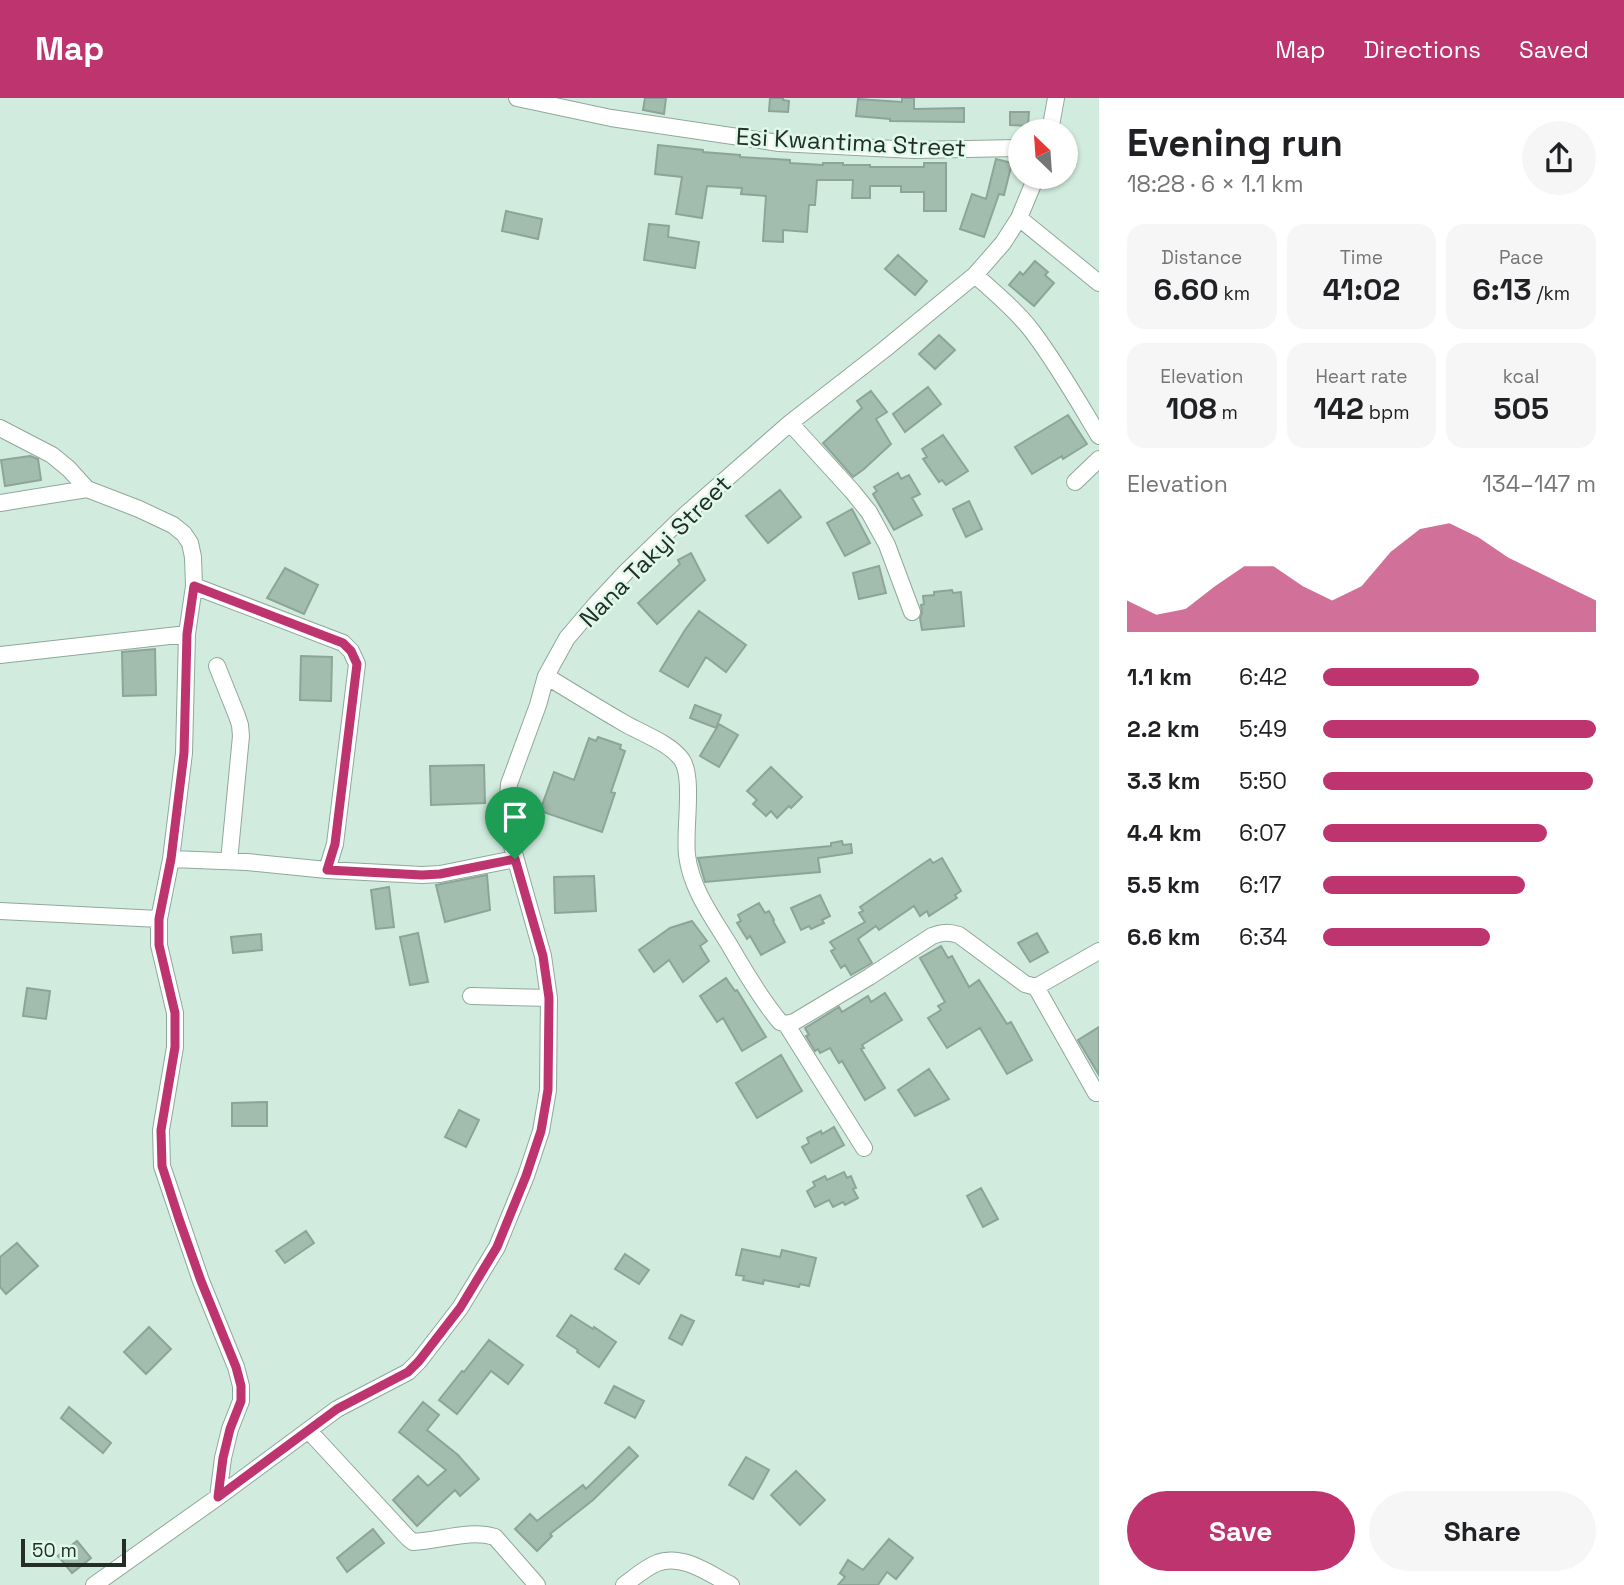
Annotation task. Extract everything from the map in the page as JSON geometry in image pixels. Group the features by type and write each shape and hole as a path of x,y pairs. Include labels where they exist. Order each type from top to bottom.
{"street":[{"name":"Esi Kwantima Street","path":"517,98 537,100 611,118 779,143 914,150 1008,148"},
{"path":"1052,119 1056,98"},
{"name":"Nana Takyi Street","path":"94,1585 337,1409 408,1372 460,1308 497,1247 526,1176 541,1131 548,1090 549,998 543,956 515,859 506,810 509,783 546,676 567,638 626,572 685,515 790,423 975,275 1003,243 1019,218 1031,189"},
{"path":"1019,218 1099,283"},
{"path":"975,275 1032,330 1099,436"},
{"path":"790,423 869,512 887,545 912,612"},
{"path":"0,428 52,455 87,489 139,509 173,526 184,534 190,543 193,557 194,586 187,634 184,753 171,859 159,919 159,945 175,1013 175,1047 161,1130 162,1166 241,1386 241,1401 223,1458 218,1497"},
{"path":"1075,482 1099,459"},
{"path":"0,503 87,489"},
{"path":"194,586 343,643 351,651 357,664 335,844 327,870"},
{"path":"0,655 187,634"},
{"path":"217,666 240,725 229,861"},
{"path":"546,676 663,744 681,759 686,769 687,784 687,856 694,884 753,985 779,1022 786,1024 804,1016 941,933 959,934 1025,985 1036,987 1099,951"},
{"path":"171,859 422,875 515,859"},
{"path":"0,911 159,919"},
{"path":"1036,987 1096,1093"},
{"path":"471,996 549,998"},
{"path":"786,1024 864,1148"},
{"path":"309,1431 377,1507 413,1542 487,1534 495,1537 537,1585"},
{"path":"624,1585 647,1568 670,1560 693,1565 731,1585"}],"building":[{"path":"645,98 666,98 664,114 643,110"},
{"path":"770,98 789,101 788,112 769,111"},
{"path":"902,98 914,98 914,109 964,108 964,122 890,121 856,116 858,99 902,102"},
{"path":"1010,112 1029,112 1028,119 1010,119"},
{"path":"658,145 740,157 790,160 790,163 924,167 924,163 946,163 946,211 924,211 924,192 901,192 901,186 870,186 870,198 852,198 853,180 817,180 815,205 809,205 807,232 783,230 783,242 763,241 766,196 741,194 742,188 707,186 702,218 676,214 682,177 655,174"},
{"path":"996,159 1008,162 1004,195 999,194 984,237 960,229 972,194 986,199"},
{"path":"506,211 542,219 538,239 502,231"},
{"path":"649,224 669,226 668,237 699,242 695,268 644,260"},
{"path":"898,255 927,281 915,295 885,269"},
{"path":"1035,261 1048,272 1045,275 1054,283 1034,306 1009,285 1020,272 1023,275"},
{"path":"939,335 955,350 935,369 919,354"},
{"path":"928,387 941,404 905,432 893,414"},
{"path":"871,391 887,412 876,419 891,444 853,477 823,443 862,408 857,401"},
{"path":"1068,415 1087,444 1032,474 1015,447"},
{"path":"943,435 968,471 946,485 942,480 939,482 923,459 927,457 922,449"},
{"path":"30,456 38,459 41,480 5,486 1,460"},
{"path":"898,473 901,479 909,475 920,494 912,498 922,515 894,530 873,494 877,491 874,487"},
{"path":"780,490 801,517 768,543 746,516"},
{"path":"969,501 982,529 966,537 953,509"},
{"path":"852,509 870,543 845,556 827,523"},
{"path":"691,553 705,580 657,624 638,603 680,564 678,560"},
{"path":"879,566 886,593 859,599 853,573"},
{"path":"285,568 318,585 304,614 267,598"},
{"path":"952,590 953,593 961,592 964,626 922,630 920,618 923,596"},
{"path":"699,611 746,645 726,672 706,657 688,687 660,671"},
{"path":"155,649 156,695 123,696 122,652"},
{"path":"301,656 332,657 331,701 300,700"},
{"path":"695,705 721,715 716,728 690,718"},
{"path":"719,724 738,735 719,767 700,756"},
{"path":"598,737 621,745 620,749 625,751 611,792 615,793 602,832 540,811 554,772 574,780 589,738 596,741"},
{"path":"484,765 485,803 431,805 430,766"},
{"path":"771,767 802,797 777,818 771,811 766,816 753,804 757,800 747,791"},
{"path":"842,841 843,845 851,844 852,853 818,858 820,872 705,882 698,858 831,846 831,843"},
{"path":"942,858 961,891 955,895 957,898 929,916 927,911 920,916 914,906 879,930 876,926 858,939 872,963 851,975 845,965 841,968 831,951 835,949 830,942 865,922 859,913 863,911 860,907 930,859 933,863"},
{"path":"487,875 490,910 445,922 436,885"},
{"path":"594,876 596,911 555,913 554,877"},
{"path":"389,887 394,927 376,929 371,890"},
{"path":"820,895 830,916 822,920 824,923 801,930 791,908"},
{"path":"759,903 765,913 769,911 785,942 761,955 750,936 747,939 737,923 741,921 738,915"},
{"path":"692,921 707,941 700,946 709,961 683,982 669,960 654,972 639,950 670,928"},
{"path":"418,933 428,982 410,985 400,937"},
{"path":"1037,933 1048,952 1030,962 1018,943"},
{"path":"261,934 262,950 233,953 231,937"},
{"path":"941,946 948,958 952,956 969,987 979,980 1007,1024 1011,1022 1032,1060 1007,1074 980,1028 947,1048 928,1018 941,1010 938,1006 945,1002 920,958"},
{"path":"726,978 735,991 737,990 766,1037 742,1051 723,1018 717,1022 700,996"},
{"path":"27,988 50,991 46,1019 23,1016"},
{"path":"885,993 902,1020 862,1045 864,1048 861,1049 885,1088 865,1100 842,1061 839,1063 830,1048 820,1053 818,1049 815,1051 806,1036 809,1035 805,1028 839,1007 842,1012 868,996 871,1002"},
{"path":"1099,1027 1099,1075 1078,1040"},
{"path":"781,1055 802,1091 757,1118 736,1083"},
{"path":"929,1069 949,1099 915,1116 898,1090"},
{"path":"267,1102 267,1126 232,1126 232,1103"},
{"path":"459,1110 479,1120 466,1147 445,1137"},
{"path":"834,1127 844,1145 811,1163 802,1147 809,1143 807,1138"},
{"path":"844,1172 847,1178 851,1176 858,1198 845,1205 843,1202 833,1207 829,1200 815,1207 807,1191 815,1186 813,1182 825,1176 827,1180"},
{"path":"981,1188 998,1219 983,1227 967,1196"},
{"path":"306,1231 314,1243 285,1263 276,1251"},
{"path":"17,1243 38,1266 6,1294 0,1287 0,1257"},
{"path":"742,1249 780,1257 782,1250 816,1258 809,1286 800,1284 799,1287 764,1280 763,1284 743,1280 744,1276 736,1275"},
{"path":"625,1254 649,1270 639,1284 615,1269"},
{"path":"571,1315 616,1342 599,1367 557,1336"},
{"path":"681,1315 694,1321 682,1345 669,1338"},
{"path":"149,1327 171,1349 146,1374 124,1352"},
{"path":"489,1340 523,1365 508,1384 491,1371 457,1414 439,1400"},
{"path":"614,1386 644,1401 635,1418 605,1403"},
{"path":"423,1402 439,1415 427,1430 458,1455 479,1479 460,1496 455,1490 417,1526 393,1500 418,1476 428,1486 446,1470 399,1432"},
{"path":"69,1407 111,1443 103,1453 61,1418"},
{"path":"629,1447 638,1456 593,1500 550,1534 552,1536 537,1551 515,1529 530,1514 537,1521 583,1485 586,1489"},
{"path":"746,1457 769,1470 753,1499 729,1485"},
{"path":"796,1471 825,1500 800,1525 771,1495"},
{"path":"373,1529 384,1543 347,1572 337,1558"},
{"path":"889,1539 913,1558 896,1579 887,1572 878,1585 838,1585 845,1577 840,1573 848,1560 863,1570"},
{"path":"77,1541 91,1558 72,1573 58,1556"}],"route":[{"path":"194,586 343,643 351,651 357,664 335,844 327,870 440,874 515,859 543,956 549,998 548,1090 541,1131 497,1247 460,1308 408,1372 337,1409 218,1497 223,1458 241,1401 241,1386 201,1281 162,1166 161,1130 175,1047 175,1013 159,945 159,919 171,859 184,753 187,634 194,586"}]}
